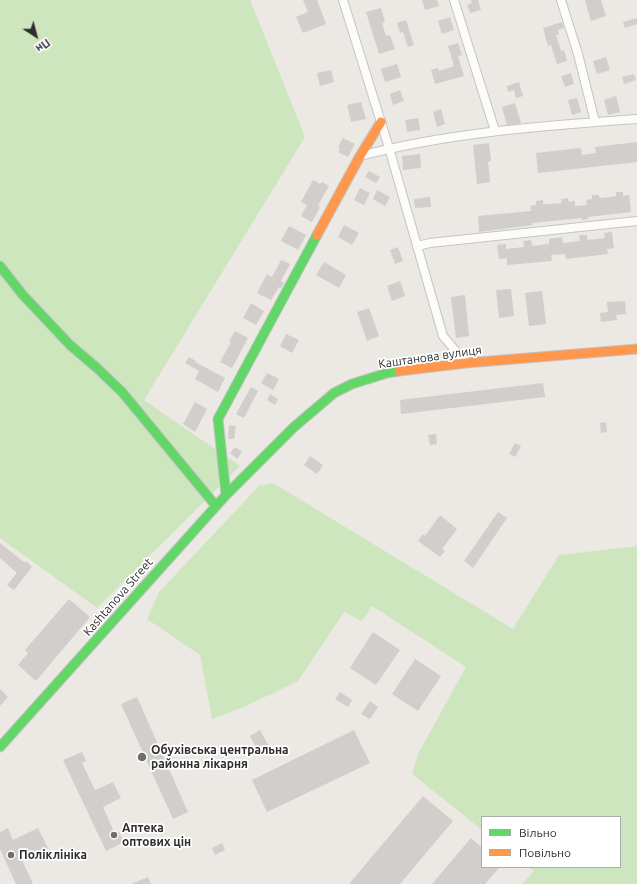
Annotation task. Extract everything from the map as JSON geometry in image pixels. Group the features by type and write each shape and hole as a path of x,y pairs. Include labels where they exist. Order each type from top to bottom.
{"main road":[{"path":"226,495 218,419 360,156 381,122"},
{"path":"0,266 22,294 70,345 122,392 216,506"},
{"name":"Каштанова вулиця","path":"226,495 316,407 334,393 352,384 387,373 466,363 637,349"},
{"name":"Kashtanova Street","path":"0,747 226,495"}],"street":[{"path":"343,0 389,148 442,336 466,363"},
{"path":"454,0 495,131"},
{"path":"561,0 578,54 595,122"},
{"path":"360,156 389,148 495,131 637,119"},
{"path":"417,246 430,243 637,221"}],"green space":[{"path":"0,0 250,0 305,137 144,400 240,466 97,608 0,538"},
{"path":"273,483 513,629 559,555 637,546 637,884 522,884 534,871 530,868 621,868 621,816 481,816 481,829 412,774 419,752 466,667 372,606 362,621 344,612 298,681 246,706 212,719 200,655 147,619 159,592 259,486"}],"building":[{"path":"303,0 317,0 326,24 303,33 296,17 308,12"},
{"path":"422,0 437,0 439,6 425,10"},
{"path":"471,0 478,0 481,10 470,13 467,5 472,3"},
{"path":"585,0 601,0 606,16 591,21"},
{"path":"381,8 385,22 382,23 386,36 390,35 395,49 379,54 366,12"},
{"path":"450,17 454,30 442,34 438,21"},
{"path":"637,18 637,24 625,28 623,22"},
{"path":"406,20 414,45 408,47 403,32 400,33 397,23"},
{"path":"562,22 564,28 558,30 559,35 556,35 561,51 564,50 567,61 557,64 551,45 548,46 543,28"},
{"path":"458,43 462,55 458,56 464,76 435,84 431,70 438,68 439,71 454,66 448,46"},
{"path":"606,57 610,70 597,74 593,61"},
{"path":"397,64 401,77 385,82 381,69"},
{"path":"331,70 334,82 320,86 317,73"},
{"path":"571,73 574,84 565,87 561,76"},
{"path":"634,74 636,80 624,84 622,77"},
{"path":"519,82 523,96 516,98 514,90 508,92 507,86"},
{"path":"400,90 404,101 393,105 390,94"},
{"path":"616,96 620,112 608,115 604,100"},
{"path":"577,98 581,112 572,115 568,100"},
{"path":"361,102 366,119 351,122 347,105"},
{"path":"515,103 521,123 507,125 502,107"},
{"path":"441,109 445,124 437,127 433,112"},
{"path":"418,118 420,130 407,132 405,120"},
{"path":"343,138 355,144 348,157 338,152 340,148 338,147"},
{"path":"637,142 637,162 538,173 536,153 581,148 582,155 596,153 595,147"},
{"path":"489,143 491,161 488,162 490,182 477,184 473,145"},
{"path":"420,154 421,168 403,170 402,156"},
{"path":"369,171 380,177 376,183 365,177"},
{"path":"313,180 320,184 322,182 329,186 318,205 320,207 312,222 301,216 307,205 301,202"},
{"path":"360,188 370,193 364,205 354,200"},
{"path":"377,190 390,197 385,206 373,199"},
{"path":"616,192 623,192 623,196 629,195 631,212 588,217 588,219 582,220 582,218 532,223 533,225 479,232 478,216 531,211 530,206 536,205 536,201 543,200 543,204 562,203 561,199 568,198 569,202 575,201 575,206 587,205 586,200 592,199 592,195 599,195 599,198 610,197 616,196"},
{"path":"430,197 431,207 415,208 414,199"},
{"path":"344,225 359,233 352,245 338,237"},
{"path":"289,226 306,235 298,250 281,241"},
{"path":"612,232 614,248 607,249 608,254 566,259 565,254 551,255 552,261 507,265 507,258 499,259 497,245 506,244 506,249 524,247 523,241 531,240 532,246 549,244 549,239 562,237 563,243 580,241 579,235 587,235 587,240 605,238 604,233"},
{"path":"398,247 403,261 395,264 390,250"},
{"path":"281,260 290,264 281,281 284,283 281,288 279,287 271,300 257,293 267,274 272,277"},
{"path":"324,262 346,275 339,288 316,275"},
{"path":"400,281 405,296 392,301 387,286"},
{"path":"511,289 514,316 499,318 496,290"},
{"path":"542,291 546,324 529,326 525,293"},
{"path":"465,295 469,336 456,338 451,297"},
{"path":"625,301 626,314 616,315 617,320 601,322 600,313 608,312 607,302"},
{"path":"251,303 264,311 256,325 243,318"},
{"path":"369,308 379,336 367,341 357,312"},
{"path":"235,331 248,338 232,368 220,362"},
{"path":"286,334 299,340 292,353 280,346"},
{"path":"189,357 196,361 195,362 225,378 218,392 195,379 199,371 185,363"},
{"path":"267,373 279,379 273,390 261,383"},
{"path":"543,383 545,397 401,414 400,400"},
{"path":"251,387 258,391 244,418 236,414"},
{"path":"270,394 278,399 275,405 267,400"},
{"path":"195,402 207,409 195,432 183,424"},
{"path":"606,422 607,432 601,433 600,423"},
{"path":"229,425 236,426 234,439 228,439"},
{"path":"436,434 437,444 430,445 428,435"},
{"path":"515,443 521,446 515,457 509,454"},
{"path":"235,447 242,452 237,459 230,453"},
{"path":"310,456 323,465 317,474 304,465"},
{"path":"498,512 507,518 473,568 464,561"},
{"path":"440,515 457,529 442,549 445,551 440,557 418,541 423,534 425,536"},
{"path":"0,543 32,567 14,590 7,585 17,573 0,558"},
{"path":"69,599 90,617 36,681 18,665 28,653 25,650"},
{"path":"373,632 400,650 376,685 350,668"},
{"path":"415,659 441,676 418,711 392,694"},
{"path":"0,689 8,697 0,706"},
{"path":"340,692 352,700 348,707 335,699"},
{"path":"137,697 188,812 173,819 121,704"},
{"path":"370,701 378,707 370,719 361,714"},
{"path":"260,730 271,750 260,755 250,736"},
{"path":"354,730 370,763 267,812 252,780"},
{"path":"82,752 86,761 82,763 95,790 113,782 121,798 103,807 115,834 119,832 124,842 106,851 63,760"},
{"path":"423,796 453,821 400,884 349,884"},
{"path":"8,828 13,840 38,828 48,848 22,860 33,884 16,884 0,849 0,832"},
{"path":"471,838 481,847 481,868 499,868 485,884 432,884"},
{"path":"222,843 225,850 215,855 212,848"},
{"path":"148,877 151,884 131,884"}],"traffic: fast":[{"path":"226,495 218,419 317,235"},
{"path":"0,266 22,294 70,345 122,392 216,506"},
{"path":"0,747 226,495 294,427 334,393 352,384 387,373 399,371"}],"traffic: slow":[{"path":"317,235 360,156 381,122"},
{"path":"399,371 466,363 637,349"}],"place":[{"name":"Обухівська центральна районна лікарня","path":"142,757"},
{"name":"Аптека оптових цін","path":"114,835"},
{"name":"Поліклініка","path":"11,855"}]}
